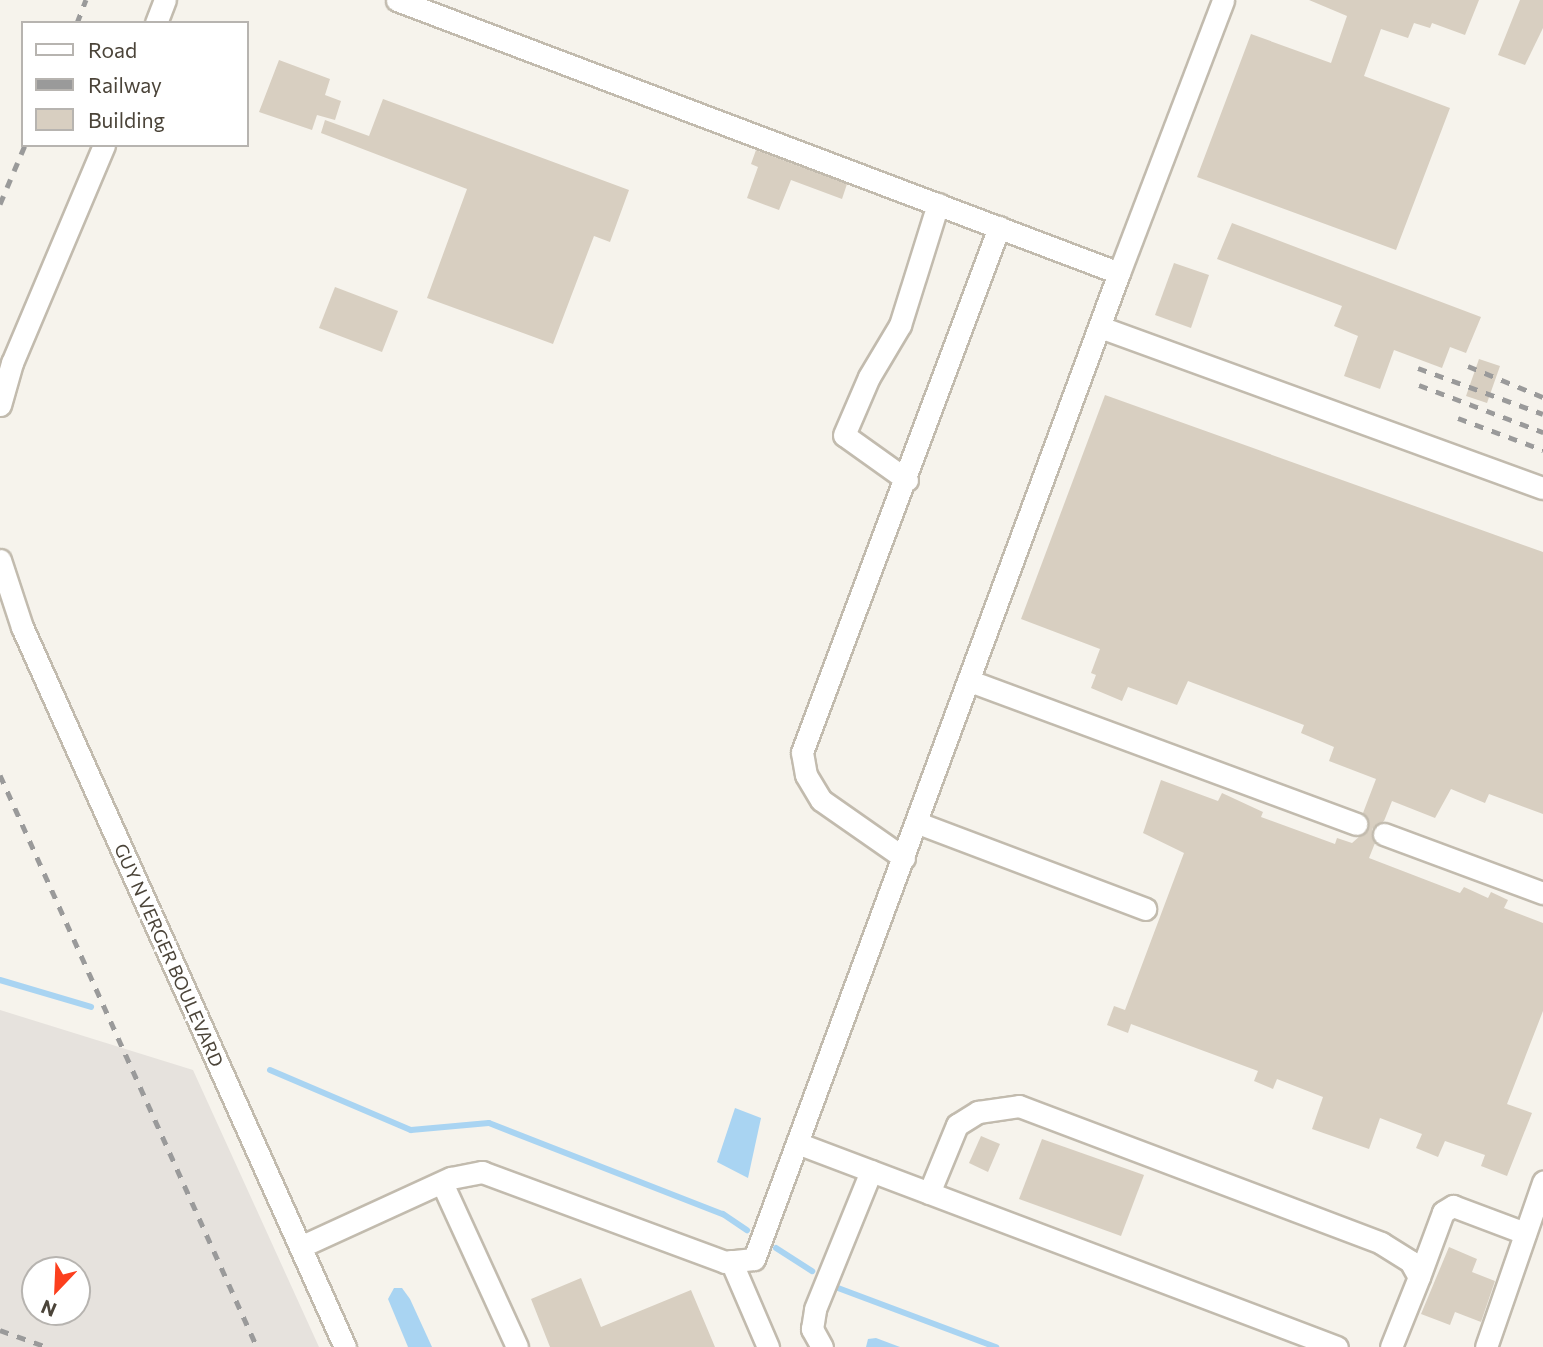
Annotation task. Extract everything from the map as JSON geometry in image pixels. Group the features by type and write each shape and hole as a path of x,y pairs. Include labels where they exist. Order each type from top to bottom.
{"street":[{"path":"157,21 165,0"},
{"path":"397,0 1119,273"},
{"path":"300,1247 442,1183 482,1172 731,1261 754,1259 971,681 1119,273 1223,0"},
{"path":"0,405 12,363 103,147"},
{"path":"907,480 844,435 869,377 900,325 939,204"},
{"path":"904,858 821,800 806,775 802,752 907,480 999,227"},
{"path":"1100,327 1543,488"},
{"name":"GUY N VERGER BOULEVARD","path":"0,560 22,626 345,1347"},
{"path":"971,681 1356,824"},
{"path":"918,823 1145,909"},
{"path":"1384,834 1543,893"},
{"path":"929,1193 957,1125 978,1112 1019,1106 1381,1243 1410,1261 1419,1277"},
{"path":"797,1143 1337,1347"},
{"path":"822,1347 812,1329 815,1309 871,1171"},
{"path":"1486,1347 1543,1182"},
{"path":"442,1183 517,1347"},
{"path":"1391,1347 1443,1212 1453,1206 1525,1233"},
{"path":"731,1261 768,1347"}],"shaded area":[{"path":"0,1010 193,1070 319,1347 0,1347"}],"water":[{"path":"735,1108 761,1118 748,1178 717,1162"},
{"path":"394,1288 402,1288 410,1299 432,1347 408,1347 388,1299"},
{"path":"876,1338 900,1347 866,1347 868,1339"}],"building":[{"path":"1309,0 1479,0 1465,35 1432,23 1430,28 1414,23 1408,38 1381,29 1364,76 1450,108 1396,250 1197,177 1251,34 1331,63 1347,16"},
{"path":"1520,0 1543,0 1543,28 1525,65 1498,55"},
{"path":"279,60 330,79 325,95 341,101 335,120 317,115 312,130 259,112"},
{"path":"383,99 629,190 610,242 594,236 553,344 427,298 467,189 321,133 325,120 369,136"},
{"path":"756,150 847,184 842,199 791,180 779,210 747,198 758,167 751,164"},
{"path":"1232,223 1481,317 1466,353 1450,347 1442,368 1394,350 1380,389 1344,376 1358,336 1334,326 1342,306 1217,259"},
{"path":"1174,263 1209,275 1191,328 1155,315"},
{"path":"335,287 398,311 382,352 319,328"},
{"path":"1479,359 1500,366 1487,403 1466,396"},
{"path":"1105,395 1543,552 1543,814 1489,794 1485,803 1451,789 1435,818 1392,801 1384,821 1372,829 1375,843 1369,858 1460,893 1464,887 1488,898 1491,892 1508,900 1504,908 1543,923 1543,1011 1507,1104 1532,1113 1507,1176 1481,1166 1485,1155 1445,1141 1438,1157 1416,1148 1422,1134 1380,1118 1369,1149 1312,1129 1323,1097 1277,1079 1273,1089 1254,1081 1258,1071 1131,1024 1128,1033 1107,1025 1114,1006 1125,1010 1184,853 1143,833 1161,780 1218,801 1222,793 1263,812 1261,817 1335,844 1337,838 1352,843 1368,829 1363,813 1376,779 1329,761 1334,747 1301,733 1304,725 1188,681 1177,705 1128,687 1122,701 1091,688 1096,675 1091,673 1100,649 1021,619"},
{"path":"981,1136 1000,1144 988,1172 969,1163"},
{"path":"1042,1139 1144,1175 1121,1236 1019,1199"},
{"path":"1449,1247 1477,1259 1472,1272 1495,1281 1481,1322 1455,1312 1450,1325 1421,1314"},
{"path":"581,1278 601,1327 691,1290 715,1347 550,1347 531,1299"}],"waterway":[{"path":"0,980 91,1007"},
{"path":"270,1070 411,1130 489,1123 723,1214 747,1230"},
{"path":"776,1248 812,1271"},
{"path":"838,1288 996,1347"}],"railway":[{"path":"78,21 86,0"},
{"path":"0,204 24,147"},
{"path":"1468,366 1543,397"},
{"path":"1418,368 1543,414"},
{"path":"1419,385 1543,432"},
{"path":"1458,418 1543,450"},
{"path":"0,775 257,1347"},
{"path":"0,1330 47,1347"}]}
